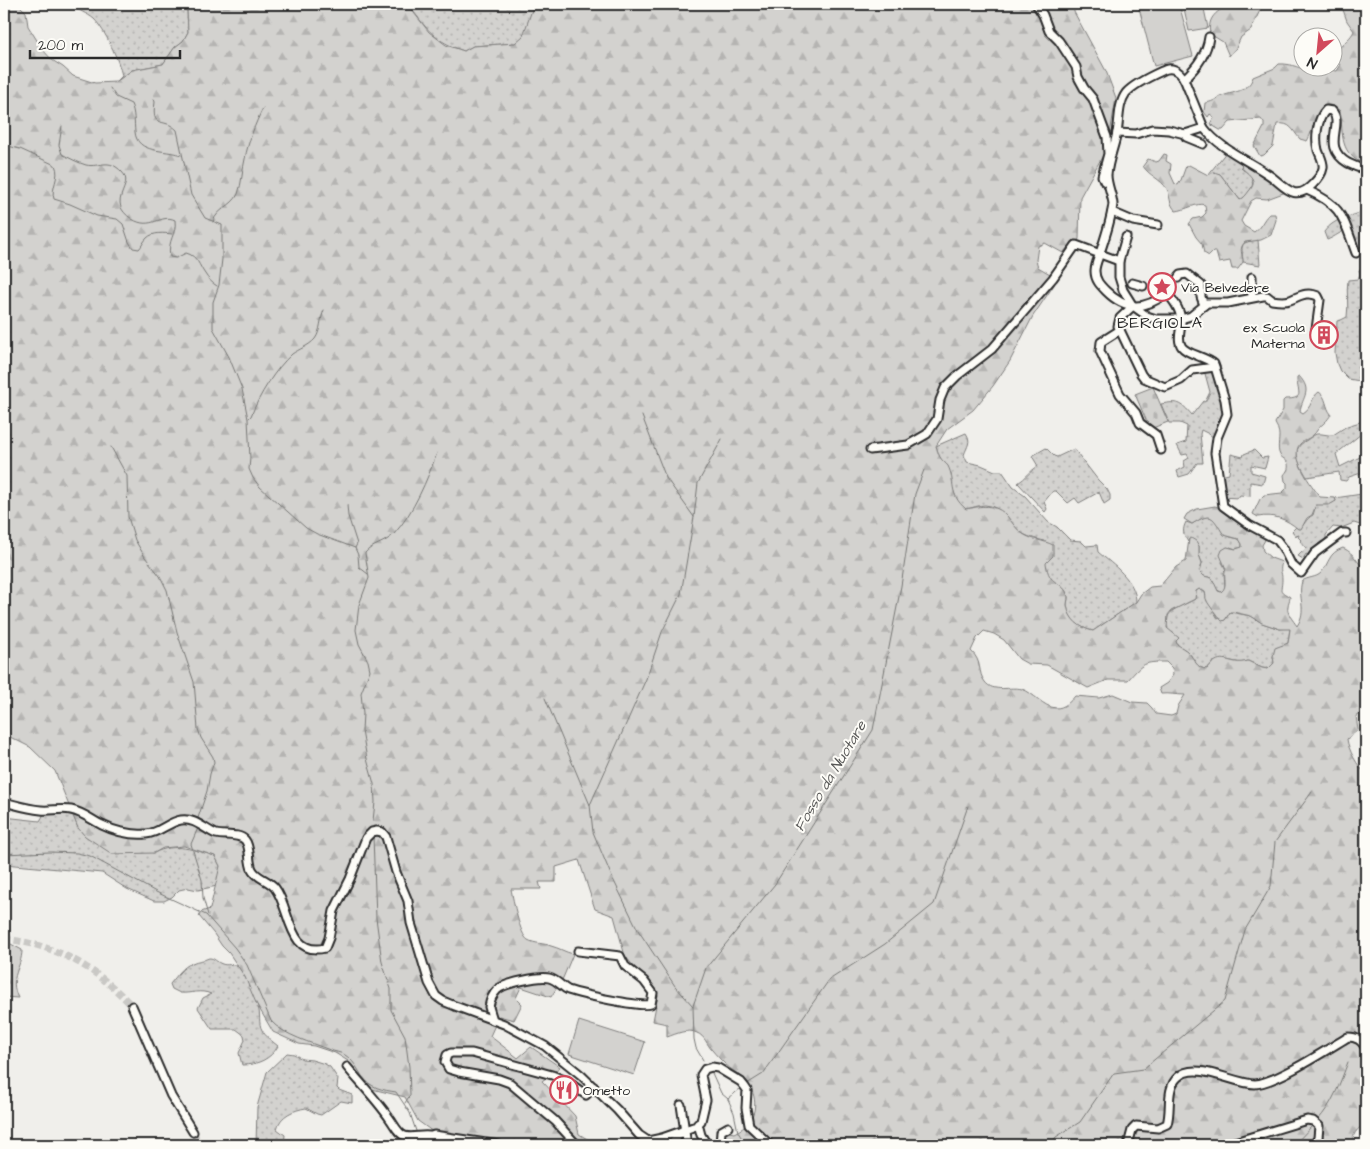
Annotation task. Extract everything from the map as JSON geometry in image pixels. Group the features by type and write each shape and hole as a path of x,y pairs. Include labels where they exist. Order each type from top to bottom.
{"street":[{"path":"1036,4 1043,15 1049,31 1059,41 1076,67 1078,77 1096,107 1106,137 1108,154 1102,176 1104,181 1108,183"},
{"path":"1184,79 1194,70 1208,45 1209,37"},
{"path":"1170,296 1154,303 1133,306 1117,301 1098,283 1095,271 1112,212 1113,197 1108,183 1108,165 1117,133 1123,98 1131,88 1166,69 1175,70 1182,75 1204,128 1215,141 1296,194 1307,190 1317,181 1322,171 1323,166 1317,145 1317,137 1320,120 1326,110 1332,111 1336,118 1334,141 1337,153 1343,160 1357,168 1366,170"},
{"path":"1117,133 1136,134 1152,128 1185,134 1204,128"},
{"path":"1185,134 1186,137 1203,144"},
{"path":"1307,190 1330,203 1342,216 1356,253"},
{"path":"1112,212 1133,220 1158,225"},
{"path":"1126,238 1119,260 1118,272 1122,288 1133,306 1150,317 1182,319 1191,316 1207,303 1267,296 1272,300 1285,301 1300,294 1318,296 1320,300 1316,329"},
{"path":"870,450 908,445 927,434 937,419 940,400 945,388 956,376 992,349 1053,278 1076,245 1119,260"},
{"path":"1178,278 1184,273 1201,285 1201,296 1204,305"},
{"path":"1252,277 1252,297"},
{"path":"1132,283 1143,286"},
{"path":"1159,283 1170,296 1182,319 1180,339 1182,348 1211,361 1215,367 1225,400 1227,414 1217,438 1215,453 1222,503 1227,510 1249,525 1277,540 1283,548 1287,560 1298,572 1302,572 1315,553 1342,533 1346,533"},
{"path":"1133,306 1120,318 1118,324 1142,376 1166,387 1182,380 1192,370 1215,367"},
{"path":"1120,330 1101,342 1100,350 1120,394 1136,413 1140,423 1156,435 1161,450"},
{"path":"4,802 31,809 73,810 103,826 121,832 147,834 186,819 191,820 208,831 240,837 245,840 248,846 248,860 252,871 275,888 281,898 294,935 299,943 314,950 325,948 334,911 350,879 366,838 372,832 382,832 386,837 396,872 408,901 410,923 429,983 436,996 443,1001 518,1031 544,1046 581,1075 644,1139 652,1141 696,1126 701,1121 706,1100 702,1075 705,1069 718,1068 741,1082 747,1090 746,1108 750,1126 770,1145"},
{"path":"493,1020 488,1007 498,989 510,983 543,977 556,980 567,990 646,1006 651,1004 653,993 644,981 625,966 620,956 578,951"},
{"path":"132,1006 171,1096 193,1132"},
{"path":"1128,1145 1132,1130 1136,1126 1158,1128 1167,1124 1170,1116 1171,1087 1178,1076 1185,1072 1195,1070 1258,1084 1273,1079 1348,1037 1356,1037 1362,1041 1366,1048"},
{"path":"577,1145 555,1121 516,1087 499,1079 450,1069 445,1062 446,1058 451,1053 472,1053 560,1078 586,1095 594,1088"},
{"path":"347,1067 382,1107 400,1133 407,1137 434,1135 499,1145"},
{"path":"681,1106 687,1145"},
{"path":"1225,1145 1307,1120 1313,1121 1319,1126 1318,1138 1314,1145"},
{"path":"698,1124 704,1145"},
{"path":"720,1145 721,1131 728,1127"},
{"path":"670,1145 684,1130"},
{"path":"425,1145 426,1138 429,1136"}],"green space":[{"path":"4,4 18,4 26,12 28,26 43,50 52,60 73,76 95,83 116,82 132,70 163,64 175,47 183,41 188,32 187,9 184,4 407,4 429,32 446,45 464,51 473,46 515,43 523,36 534,4 1074,4 1074,12 1106,71 1116,98 1108,146 1080,197 1079,239 1075,245 1068,247 1063,253 1045,243 1038,246 1036,260 1038,267 1055,279 1054,285 1033,316 1010,361 993,386 973,410 947,429 936,446 939,456 948,466 953,488 960,504 966,509 982,506 998,509 1023,534 1053,545 1053,556 1046,563 1050,576 1062,586 1067,594 1067,605 1070,615 1076,622 1088,630 1093,631 1136,602 1141,594 1150,587 1160,586 1176,567 1186,561 1189,539 1191,538 1199,546 1199,555 1202,563 1200,572 1204,576 1212,578 1218,591 1221,592 1223,590 1225,587 1226,569 1220,555 1222,550 1227,547 1236,549 1242,547 1242,544 1239,539 1224,535 1211,518 1204,518 1192,524 1184,519 1187,514 1197,509 1215,506 1220,508 1263,537 1265,540 1262,545 1263,551 1271,558 1282,562 1281,590 1290,597 1288,611 1297,626 1302,614 1302,581 1321,573 1335,552 1343,548 1351,553 1366,569 1366,711 1356,716 1358,730 1347,739 1354,758 1366,773 1366,1126 1357,1130 1350,1145 728,1145 723,1135 725,1131 734,1133 738,1131 746,1125 752,1116 755,1105 751,1088 744,1079 718,1057 700,1034 686,1031 667,1037 667,1024 653,1021 658,995 625,956 614,916 595,909 579,860 556,867 556,882 539,882 541,889 511,889 517,917 525,937 528,940 573,954 563,978 551,997 521,987 516,998 522,1004 514,1020 499,1016 490,1036 518,1058 531,1047 560,1067 542,1081 575,1116 579,1134 597,1145 456,1145 440,1137 418,1121 405,1097 368,1088 355,1074 348,1061 335,1053 314,1046 299,1044 273,1032 256,1003 245,977 229,953 199,916 201,912 210,909 220,866 215,856 184,846 163,848 154,853 112,854 85,836 78,828 55,771 30,747 4,734","holes":["1199,589 1205,592 1208,603 1222,621 1225,620 1230,612 1233,612 1251,616 1262,623 1280,629 1290,629 1288,643 1275,648 1274,663 1268,669 1248,661 1235,662 1222,659 1217,660 1207,669 1203,669 1188,652 1177,644 1176,641 1179,638 1167,628 1168,615 1171,611 1195,599 1196,591","984,631 1004,640 1019,659 1028,664 1047,665 1088,688 1108,680 1128,680 1137,670 1148,663 1166,662 1172,668 1173,675 1167,683 1159,688 1161,694 1185,695 1178,706 1176,714 1171,716 1156,714 1147,703 1132,702 1113,694 1099,698 1075,696 1064,706 1059,708 1051,707 1022,689 997,688 985,682 979,663 971,651 977,638"]},
{"path":"71,4 184,4 187,9 188,32 183,41 175,47 163,64 132,70 116,82 122,76 107,38 94,19"},
{"path":"413,4 534,5 523,37 515,43 473,46 464,51 446,43 433,34 411,8"},
{"path":"1138,4 1179,4 1193,56 1154,66"},
{"path":"1183,4 1203,4 1208,28 1189,31"},
{"path":"1231,4 1272,4 1261,8 1251,30 1241,37 1236,48 1229,56 1223,42 1210,34 1209,28 1214,15"},
{"path":"1341,4 1366,4 1366,165 1351,155 1347,149 1344,143 1340,111 1333,106 1327,105 1322,108 1307,141 1300,139 1288,125 1277,124 1273,146 1264,155 1260,156 1254,146 1264,127 1261,119 1230,122 1223,130 1210,124 1214,117 1210,114 1208,117 1204,112 1205,103 1244,89 1253,77 1275,68 1279,64 1292,66 1292,78 1342,78 1342,45 1354,31 1347,21"},
{"path":"1227,151 1245,164 1243,170 1248,173 1253,181 1251,189 1240,200 1220,174 1208,175"},
{"path":"1164,154 1167,155 1166,161 1171,164 1170,173 1175,184 1178,185 1186,166 1189,165 1208,175 1214,172 1220,174 1240,200 1246,195 1253,184 1250,175 1241,167 1242,164 1245,164 1286,192 1267,199 1256,198 1251,201 1241,221 1244,226 1254,232 1269,214 1275,214 1276,220 1271,235 1261,240 1245,242 1241,249 1243,262 1238,269 1232,269 1230,261 1219,263 1216,252 1209,256 1204,253 1202,244 1189,224 1193,219 1202,217 1206,213 1205,205 1202,204 1176,211 1164,186 1143,166 1148,159 1156,162 1159,161"},
{"path":"1366,210 1366,247 1358,247 1348,230 1327,240 1324,232 1334,223"},
{"path":"1258,240 1260,265 1243,262 1242,252 1244,244"},
{"path":"1366,268 1366,382 1348,379 1340,371 1335,353 1337,321 1347,317 1348,280 1358,279 1359,270"},
{"path":"1214,369 1225,414 1215,439 1201,430 1203,463 1197,463 1189,474 1179,477 1177,471 1185,467 1184,461 1189,458 1187,454 1182,455 1177,445 1186,442 1187,426 1180,423 1169,423 1161,404 1179,404 1185,407 1192,415 1203,401 1205,402 1210,392 1204,370"},
{"path":"1299,376 1306,390 1300,411 1303,413 1306,411 1319,392 1322,394 1331,414 1313,435 1300,444 1297,449 1299,463 1307,479 1320,497 1335,498 1336,501 1329,505 1316,505 1312,515 1307,518 1301,529 1280,518 1258,517 1253,514 1264,495 1282,493 1287,488 1284,475 1288,469 1288,464 1279,452 1279,433 1275,423 1283,410 1283,401 1298,396 1297,377"},
{"path":"1153,387 1168,422 1150,429 1135,394"},
{"path":"1362,418 1365,422 1366,432 1336,454 1340,467 1364,455 1361,473 1349,477 1346,481 1340,480 1339,472 1307,477 1297,457 1298,448 1301,444 1316,434 1333,435 1347,426 1360,422"},
{"path":"966,433 969,442 964,455 967,462 995,471 1002,471 1013,487 1025,496 1048,522 1057,527 1070,540 1081,541 1086,546 1097,545 1098,552 1128,580 1135,594 1136,602 1093,631 1076,623 1068,611 1066,592 1053,582 1048,573 1045,563 1045,541 1031,538 1022,533 996,508 980,505 966,509 958,503 951,484 951,475 947,465 940,458 936,446"},
{"path":"1046,448 1057,457 1074,449 1107,489 1110,500 1104,504 1099,492 1079,503 1075,498 1068,503 1056,491 1053,491 1044,502 1047,509 1045,512 1018,483 1038,466 1032,456"},
{"path":"1254,450 1262,458 1268,457 1265,468 1251,465 1251,472 1265,476 1263,484 1250,482 1250,496 1240,495 1238,498 1222,497 1220,476 1229,474 1231,454 1243,457 1244,454"},
{"path":"1362,494 1362,500 1366,505 1366,527 1354,523 1341,528 1333,527 1326,535 1326,540 1330,542 1324,544 1322,541 1318,544 1320,547 1310,556 1306,554 1303,559 1298,556 1306,548 1300,541 1299,535 1296,536 1292,531 1296,527 1300,528 1313,515 1316,505 1336,501 1335,498"},
{"path":"1208,516 1217,522 1222,532 1230,537 1239,539 1242,544 1242,547 1236,549 1230,547 1222,562 1226,570 1224,572 1225,588 1221,592 1216,589 1212,578 1204,576 1199,572 1202,563 1199,555 1199,546 1189,539 1188,542 1184,532 1186,522 1192,524"},
{"path":"1199,589 1205,592 1207,601 1217,617 1225,620 1230,612 1251,616 1262,623 1280,629 1290,628 1288,643 1273,656 1274,663 1269,669 1262,668 1248,661 1241,663 1227,660 1213,662 1207,669 1203,669 1188,652 1177,644 1168,629 1168,616 1175,609 1195,599 1196,591"},
{"path":"51,812 73,815 78,828 154,853 169,848 184,848 215,856 220,866 217,886 198,890 188,888 179,890 172,897 164,901 154,901 127,889 102,873 4,864 4,817 40,821 44,814"},
{"path":"9,943 22,950 14,984 18,998 4,997 4,944"},
{"path":"209,958 224,965 237,966 246,978 258,1007 262,1030 278,1046 267,1058 253,1064 242,1065 239,1053 245,1040 244,1035 236,1029 212,1029 198,1008 203,998 211,994 199,992 180,993 172,989 170,984 185,967 194,962"},
{"path":"579,1021 645,1042 634,1075 569,1054"},
{"path":"287,1053 330,1067 338,1079 337,1088 352,1095 352,1103 341,1101 321,1115 306,1108 292,1112 281,1120 277,1129 285,1135 284,1145 256,1145 257,1107 267,1072"}],"waterway":[{"path":"110,88 116,97 131,104 134,114 135,132 141,144 153,150 181,155"},
{"path":"154,99 154,111 157,120 177,130 191,195 205,218 222,225 222,259 219,285 213,302 213,328 229,357 242,389 248,419 249,469 253,478 260,487 306,528 355,548"},
{"path":"213,222 215,217 238,194 248,146 263,108"},
{"path":"62,126 59,145 62,154 86,165 112,165 122,172 126,183 120,200 124,212 132,219 145,223 170,218 175,220 175,230 169,251 170,257 176,258 186,253 190,254 196,259 213,284 217,286"},
{"path":"4,145 20,149 55,165 57,174 53,191 54,199 97,216 117,219 123,224 133,248 139,249 147,238 152,235 172,234"},
{"path":"249,418 258,400 280,367 292,354 315,339 324,310"},
{"path":"642,416 666,478 694,517"},
{"path":"693,1006 675,986 638,930 611,875 593,832 590,805 646,679 662,632 681,594 698,483 722,439"},
{"path":"111,447 127,476 128,517 135,540 160,576 167,590 177,632 194,682 198,729 201,738 213,757 214,762 207,791 197,821"},
{"path":"373,821 374,784 362,731 361,693 370,670 368,661 359,644 356,630 359,605 369,578 365,553 391,537 408,516 429,474 437,453"},
{"name":"Fosso da Nuotare","path":"703,1060 696,1048 694,1039 693,1006 706,968 775,884 873,730 901,586 915,494 924,470"},
{"path":"347,505 348,516 357,544 355,548 359,567 368,574"},
{"path":"545,698 590,805"},
{"path":"1050,1145 1056,1137 1080,1122 1114,1073 1143,1069 1225,1001 1245,930 1271,886 1275,842 1312,792"},
{"path":"747,1084 763,1074 829,980 885,944 934,904 968,806"},
{"path":"198,828 191,844 202,880 203,898 208,915"},
{"path":"373,836 376,918 382,962 391,989 391,1010 405,1036 409,1067 410,1095 405,1103"},
{"path":"4,854 50,852 77,853 90,856 156,892 206,915 235,948 247,965 271,1021 290,1034 345,1055 353,1062 365,1080 373,1086 396,1092 410,1113 417,1134"},
{"path":"1317,1121 1332,1100 1348,1062"},
{"name":"Fosso da Nuotare","path":"712,1073 721,1093 728,1099 734,1113 738,1132 746,1145"},
{"path":"728,1099 742,1087"},
{"path":"1294,1145 1313,1125"},
{"path":"417,1138 418,1145"}],"tunnel":[{"path":"4,939 42,947 74,960 104,980 132,1006"},
{"path":"193,1132 200,1145"}],"place":[{"name":"Via Belvedere","path":"1162,287"},
{"name":"ex Scuola Materna","path":"1324,335"},
{"name":"Ometto","path":"564,1090"}],"district":[{"name":"BERGIOLA","path":"1160,322"}]}
